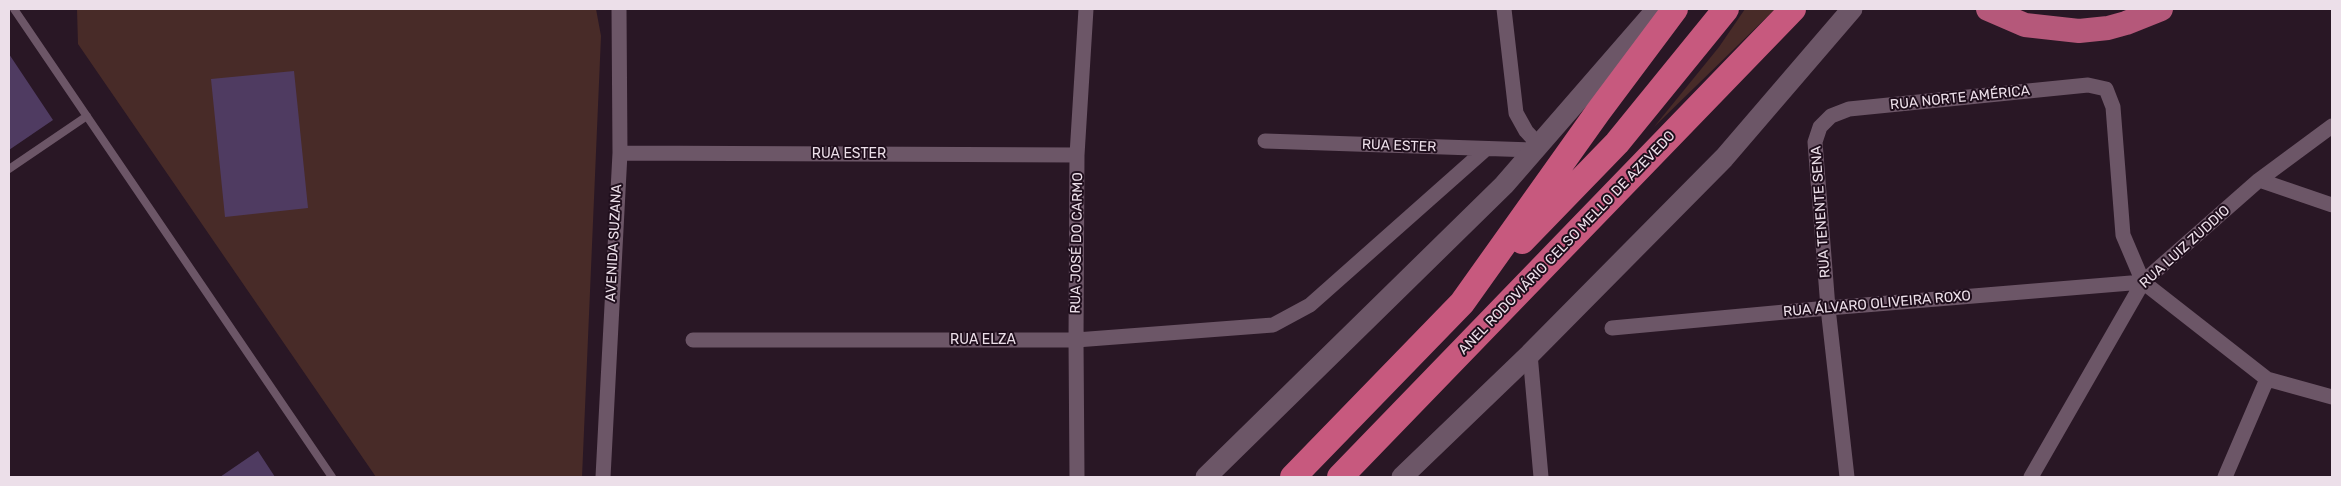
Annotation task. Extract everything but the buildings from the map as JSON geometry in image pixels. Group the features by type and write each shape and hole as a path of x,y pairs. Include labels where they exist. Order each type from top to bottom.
{"highway":[{"path":"1462,303 1598,112 1675,9"},
{"path":"1293,477 1617,143 1726,9"},
{"name":"ANEL RODOVIÁRIO CELSO MELLO DE AZEVEDO","path":"1340,477 1793,9"},
{"path":"1988,9 2025,25 2079,31 2108,28 2161,9"}],"main road":[{"path":"1206,477 1504,185 1535,147 1657,9"},
{"path":"1402,477 1530,354 1724,158 1852,9"}],"street":[{"name":"AVENIDA SUZANA","path":"603,477 620,153 619,9"},
{"name":"RUA JOSÉ DO CARMO","path":"1077,477 1078,155 1086,9"},
{"path":"1504,9 1516,113 1535,147"},
{"name":"RUA NORTE AMÉRICA","path":"1820,127 1831,116 1849,109 2088,85 2106,90 2113,107 2124,235 2143,282"},
{"name":"RUA LUIZ ZUDDIO","path":"2031,477 2143,282 2259,180 2332,126"},
{"name":"RUA TENENTE SENA","path":"1820,127 1815,142 1828,308 1847,477"},
{"name":"RUA ESTER","path":"1265,141 1486,149 1535,147"},
{"name":"RUA ELZA","path":"693,340 1076,340 1273,325 1310,306 1486,149"},
{"name":"RUA ESTER","path":"620,153 1078,155"},
{"path":"2259,180 2332,205"},
{"path":"2143,282 2267,378 2332,397"},
{"name":"RUA ÁLVARO OLIVEIRA ROXO","path":"1612,328 2143,282"},
{"path":"1530,354 1540,477"},
{"path":"2225,477 2267,378"}],"lane":[{"path":"14,9 332,477"},
{"path":"9,170 87,116"}],"shaded area":[{"path":"77,9 596,9 601,36 582,477 376,477 78,44"},
{"path":"1745,9 1775,9 1654,127 1719,47"}]}
